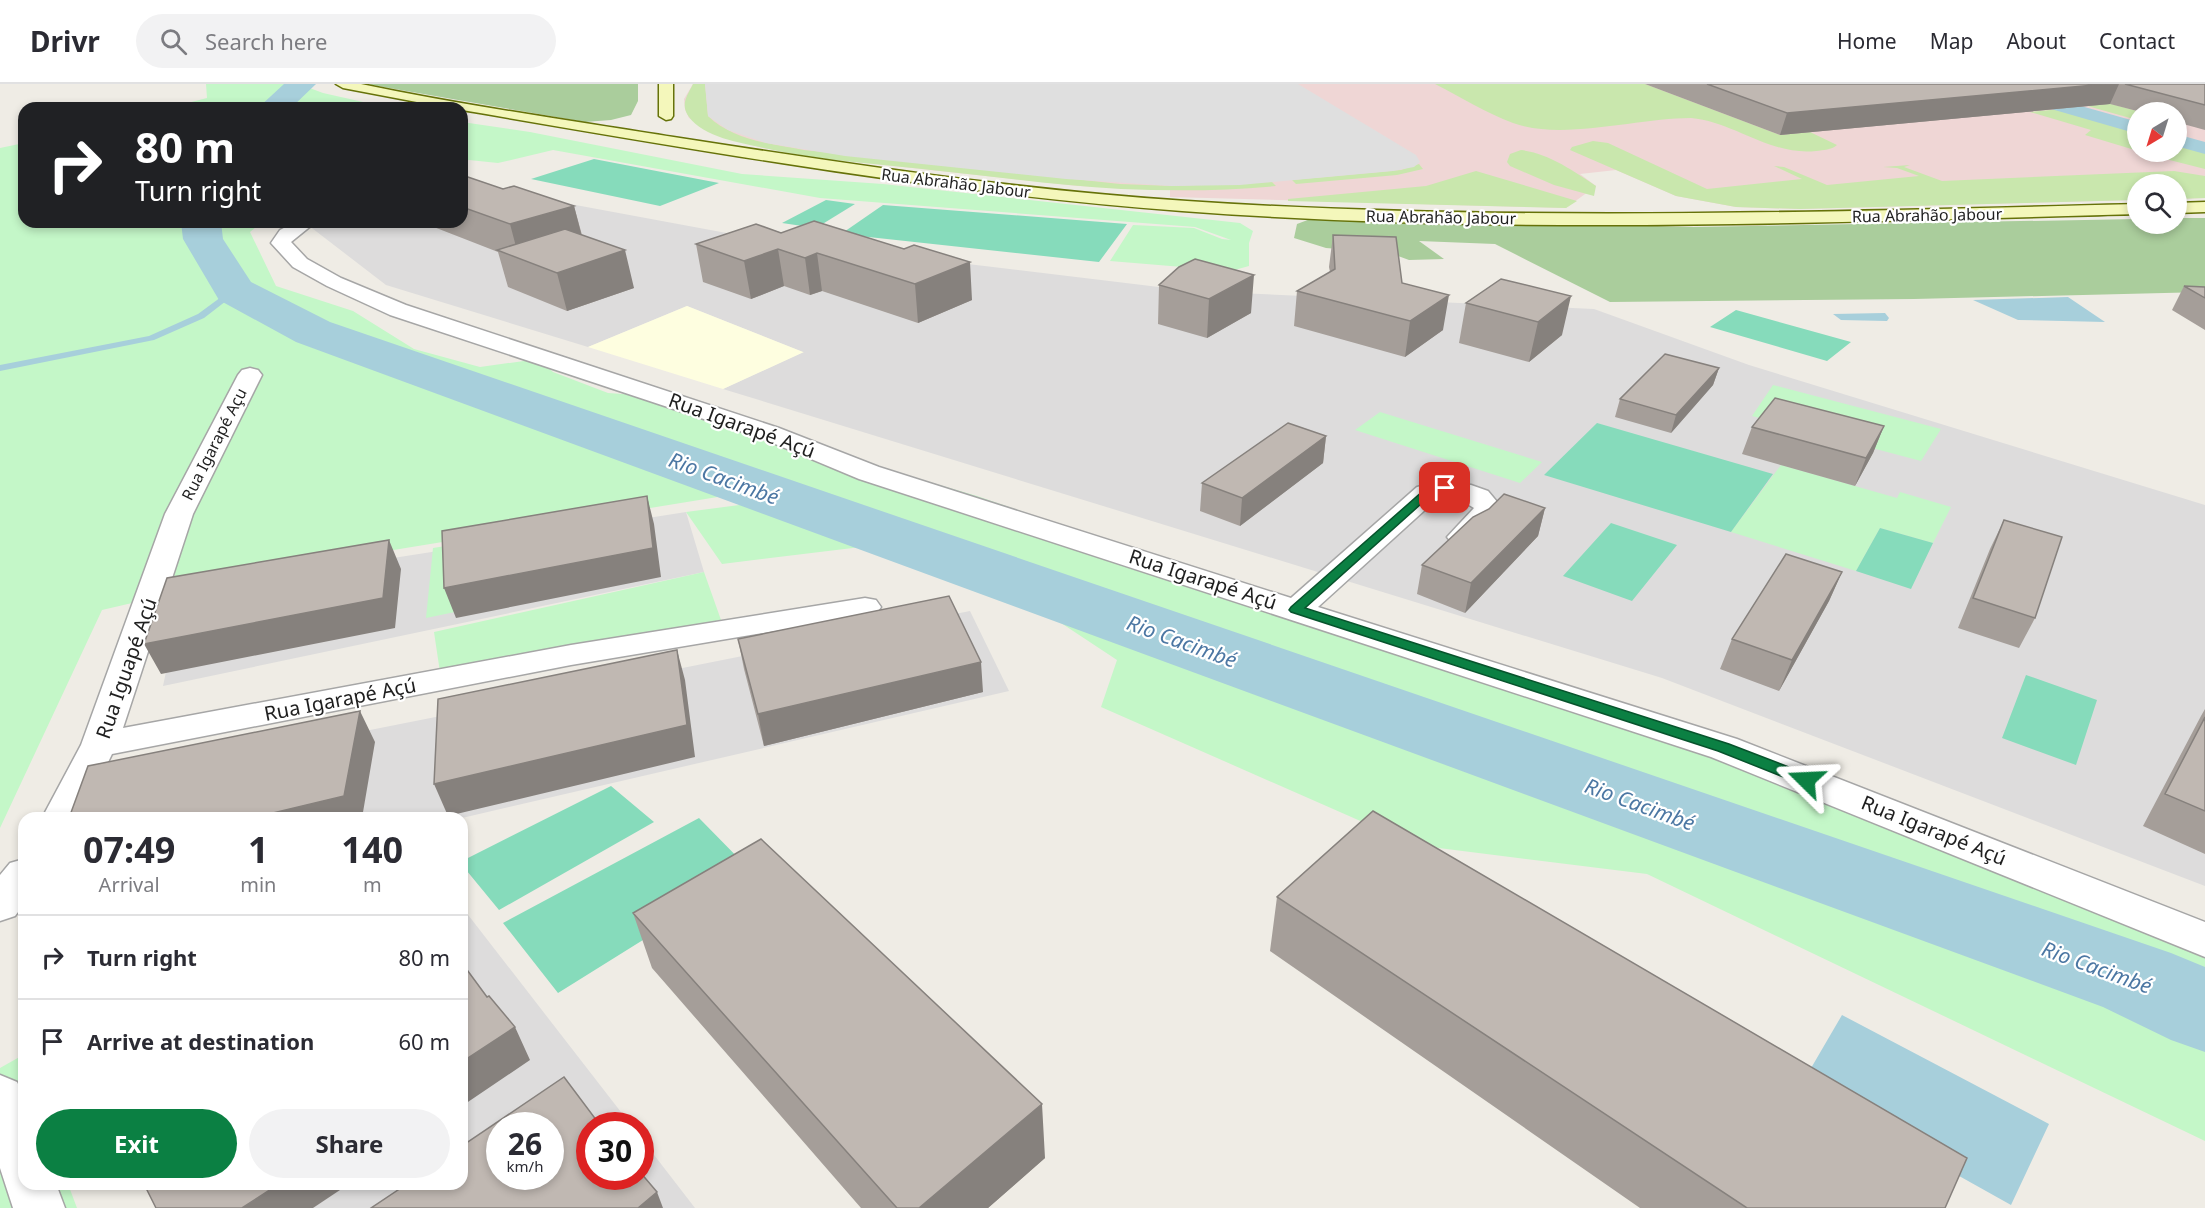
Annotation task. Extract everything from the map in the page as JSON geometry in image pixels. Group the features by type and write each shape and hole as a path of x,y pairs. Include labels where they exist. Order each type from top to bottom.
{"street":[{"name":"Rua Abrahão Jabour","path":"344,84 445,102"},
{"path":"596,129 631,126 666,116 666,84"},
{"name":"Rua Abrahão Jabour","path":"468,106 837,168 1054,195 1184,206 1351,214 1544,219 1827,217 2127,209"},
{"name":"Rua Abrahão Jabour","path":"666,116 686,132 748,153"},
{"path":"2187,208 2205,207"},
{"name":"Rua Igarapé Açú","path":"298,228 287,234 281,243 300,262 334,282 398,310 770,433 869,473 1724,748 2205,940"},
{"name":"Rua Igarapé Açu","path":"179,514 250,375"},
{"path":"1296,610 1427,493 1445,488 1469,493 1486,503 1489,509 1462,537"},
{"name":"Rua Iguapé Açú","path":"64,812 99,746 179,514"},
{"name":"Rua Igarapé Açú","path":"99,746 571,655 865,607"},
{"path":"0,905 18,882"},
{"path":"0,1097 18,1148"},
{"path":"32,1190 39,1208"}],"shaded area":[{"path":"693,84 2205,84 2205,198 2187,199 2187,174 2127,174 2127,200 1800,209 1736,207 1676,196 1616,170 1580,174 1596,186 1566,208 1170,197 1170,190 1078,186 829,159 763,148 714,134 689,118 684,99"},
{"path":"705,84 1298,84 1416,155 1420,162 1414,167 1393,171 1240,185 1172,186 1066,179 845,156 766,143 728,130 708,116"},
{"path":"468,185 759,239 1192,291 1594,309 1749,365 2205,505 2205,886 1662,678 723,389 803,352 687,306 588,347 386,285 312,228 468,228"},
{"path":"687,306 804,352 723,389 588,347"},
{"path":"686,512 704,572 163,686 183,591"},
{"path":"970,611 1009,691 468,817 468,812 104,812 118,780"},
{"path":"468,915 621,1112 576,1112 576,1190 654,1190 654,1155 695,1208 158,1208 150,1190 468,1190"}],"green space":[{"path":"206,84 299,84 323,93 363,102 191,102 207,98"},
{"path":"366,84 638,84 638,101 631,115 611,120 585,122"},
{"path":"693,84 705,84 708,116 718,124 753,140 791,148 1120,184 1172,186 1272,182 1276,186 1199,190 1098,188 807,156 745,144 703,130 686,113 685,104"},
{"path":"1435,84 1645,84 1780,135 1810,132 1837,145 1830,149 1816,151 1783,149 1723,126 1691,118 1577,129 1533,128 1503,119"},
{"path":"2010,84 2037,84 2127,108 2127,117"},
{"path":"2061,109 2127,129 2127,148 2085,135 2091,130 2030,112"},
{"path":"468,123 530,132 742,174 883,184 1240,223 1253,231 1249,243 1249,266 1231,271 1110,261 1133,225 1194,228 1222,239 1231,240 1195,227 820,198 553,150 498,163 469,160"},
{"path":"1593,141 1608,143 1707,189 1802,179 1774,166 1784,167 1827,185 1919,176 1897,168 1883,167 1910,165 1904,167 1942,181 2174,171 2205,176 2205,198 2187,199 2187,174 2127,174 2127,200 1800,209 1736,207 1676,196 1570,150 1572,147"},
{"path":"18,144 18,228 255,228 250,232 276,286 353,311 414,349 480,367 538,359 553,372 608,393 651,396 731,424 977,496 1785,772 2205,950 2205,1141 1647,874 1415,845 1101,707 1117,660 1005,586 742,493 283,568 102,610 0,828 0,148"},
{"path":"2187,146 2205,152 2205,169 2177,162 2187,162"},
{"path":"1521,150 1551,159 1579,174 1596,186 1594,196 1554,185 1510,166 1507,162 1510,154"},
{"path":"594,159 719,183 660,206 531,179"},
{"path":"1419,164 1423,169 1397,175 1296,184 1292,180 1401,170"},
{"path":"1476,171 1577,201 1566,208 1288,201 1288,199 1426,186"},
{"path":"826,200 855,204 816,228 782,223"},
{"path":"883,205 1127,224 1099,262 841,234"},
{"path":"1313,218 1693,227 2127,219 2127,234 2187,234 2187,218 2205,218 2205,292 1914,299 1610,302 1495,244 1419,241 1444,259 1409,260 1390,253 1326,248 1294,238 1297,224"},
{"path":"1736,310 1851,342 1827,361 1710,327"},
{"path":"1773,385 1941,429 1921,461 1752,416"},
{"path":"1380,412 1542,462 1520,483 1355,430"},
{"path":"1597,423 1773,474 1731,532 1544,475"},
{"path":"1781,465 1897,498 1900,492 1951,507 1933,543 1880,528 1856,571 1731,532"},
{"path":"747,504 861,547 722,564 686,512"},
{"path":"1611,523 1677,545 1632,601 1563,576"},
{"path":"1880,528 1933,543 1911,589 1856,571"},
{"path":"458,544 455,612 426,618 433,548"},
{"path":"704,572 721,620 441,679 434,632"},
{"path":"2026,675 2097,700 2076,765 2002,738"},
{"path":"611,786 654,822 499,910 468,872 468,858"},
{"path":"699,818 752,872 558,993 503,923"},
{"path":"18,1058 18,1190 70,1190 77,1208 0,1208 0,1068"}],"water":[{"path":"2068,297 2105,322 2018,320 1973,300"},
{"path":"1885,313 1889,318 1887,321 1841,320 1833,314"},
{"path":"1842,1015 2049,1124 2011,1205 1800,1087"}],"building":[{"path":"1707,84 2105,84 1787,113"},
{"path":"2125,84 2205,84 2205,105"},
{"path":"468,177 503,189 514,186 574,206 510,224 468,209"},
{"path":"814,221 904,249 914,245 970,262 915,284 817,253 805,258 778,249 744,261 696,244 756,224 781,233"},
{"path":"565,229 625,250 557,273 497,250"},
{"path":"1333,235 1396,237 1402,283 1449,295 1410,321 1297,291 1335,269"},
{"path":"1195,259 1254,275 1209,299 1159,285 1179,267"},
{"path":"1501,279 1571,296 1538,322 1466,303"},
{"path":"2184,286 2205,287 2205,298"},
{"path":"1665,354 1719,368 1676,415 1620,399"},
{"path":"1775,398 1884,426 1866,458 1752,427"},
{"path":"1288,423 1326,436 1242,498 1202,483"},
{"path":"1504,494 1545,508 1471,583 1422,565 1473,517 1489,509"},
{"path":"647,496 653,548 444,588 442,531"},
{"path":"2004,520 2062,537 2035,618 1973,598"},
{"path":"389,540 383,598 144,644 167,578"},
{"path":"1786,554 1842,572 1792,660 1732,639"},
{"path":"949,596 981,662 758,714 738,639"},
{"path":"677,650 687,725 434,784 438,699"},
{"path":"360,711 344,796 277,812 71,812 88,766"},
{"path":"2205,717 2205,811 2165,794"},
{"path":"1373,811 1967,1158 1945,1208 1747,1208 1277,897"},
{"path":"761,839 1042,1104 919,1208 897,1208 633,913"},
{"path":"468,971 487,997 489,996 515,1027 468,1058"},
{"path":"564,1077 590,1112 576,1112 576,1190 654,1188 657,1192 638,1208 371,1208 398,1190 468,1190 468,1142 486,1130 486,1190 564,1190 564,1112 512,1112"},
{"path":"147,1190 270,1190 242,1208 156,1208"}],"waterway":[{"name":"Rio Cacimbé","path":"280,102 302,84"},
{"path":"1984,84 2127,125"},
{"path":"2187,143 2205,148"},
{"name":"Rio Cacimbé","path":"202,228 203,239 235,291 313,332 2137,980 2205,1011"},
{"path":"0,368 151,338 201,316 235,291"}],"route":[{"path":"1445,488 1427,493 1296,610 1724,748 1806,780"}]}
